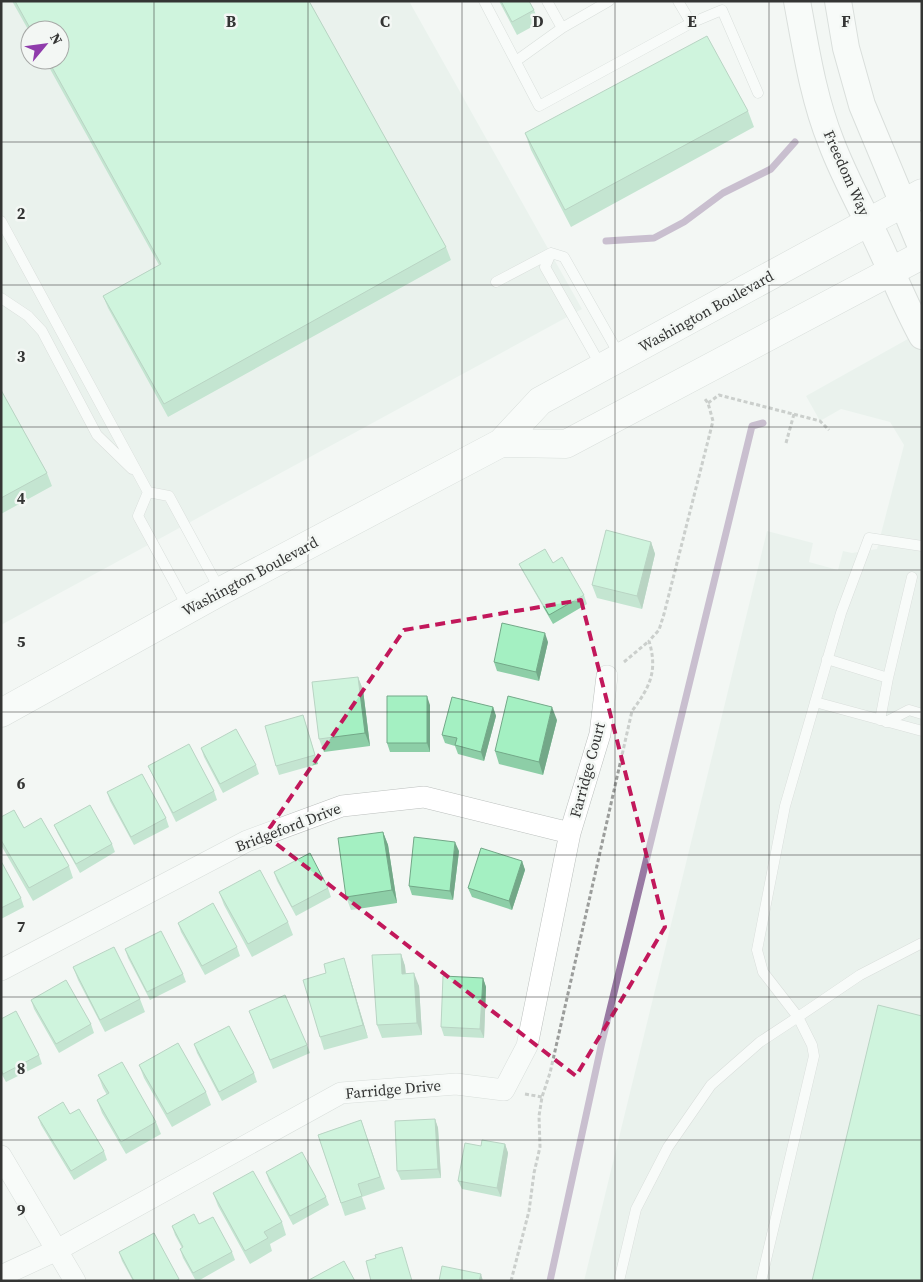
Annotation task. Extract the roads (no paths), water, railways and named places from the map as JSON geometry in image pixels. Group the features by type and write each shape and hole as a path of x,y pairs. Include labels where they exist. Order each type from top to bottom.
{"main road":[{"name":"Washington Boulevard","path":"1,713 221,591 501,443 540,401 913,198"},
{"name":"Washington Boulevard","path":"501,443 566,444 922,255"}],"street":[{"name":"Freedom Way","path":"797,1 818,103 831,143 892,271 906,306 922,336"},
{"path":"838,1 846,48 862,105 913,198 922,249"},
{"name":"Farridge Court","path":"570,833 600,734 607,676"},
{"name":"Bridgeford Drive","path":"1,970 247,841 342,806 424,797 570,833"},
{"name":"Farridge Drive","path":"1,1276 57,1250 342,1093 456,1084 504,1090 527,1046 570,833"},
{"path":"1,1156 75,1281"}],"lane":[{"path":"484,1 539,106 690,23 722,10 758,93"},
{"path":"547,1 562,28"},
{"path":"516,61 562,28 609,1"},
{"path":"678,1 690,23"},
{"path":"1,221 148,492 138,516 188,609"},
{"path":"496,282 551,253 564,257 611,362"},
{"path":"551,253 545,267 611,362"},
{"path":"1,298 28,316 42,331 98,436 140,476"},
{"path":"148,492 169,496 221,591"},
{"path":"761,1281 814,1056 812,1044 798,1017 763,972 757,950 785,806 841,613 869,538 922,546"},
{"path":"883,721 888,678 912,577"},
{"path":"827,659 888,678"},
{"path":"815,702 922,731"},
{"path":"883,721 909,710 922,714"},
{"path":"619,1281 636,1209 668,1147 711,1085 760,1042 860,975 922,943"}],"waterway":[{"path":"606,241 654,238 684,222 723,193 771,169 795,142"},
{"path":"550,1281 602,1042 752,426 763,423"}]}
